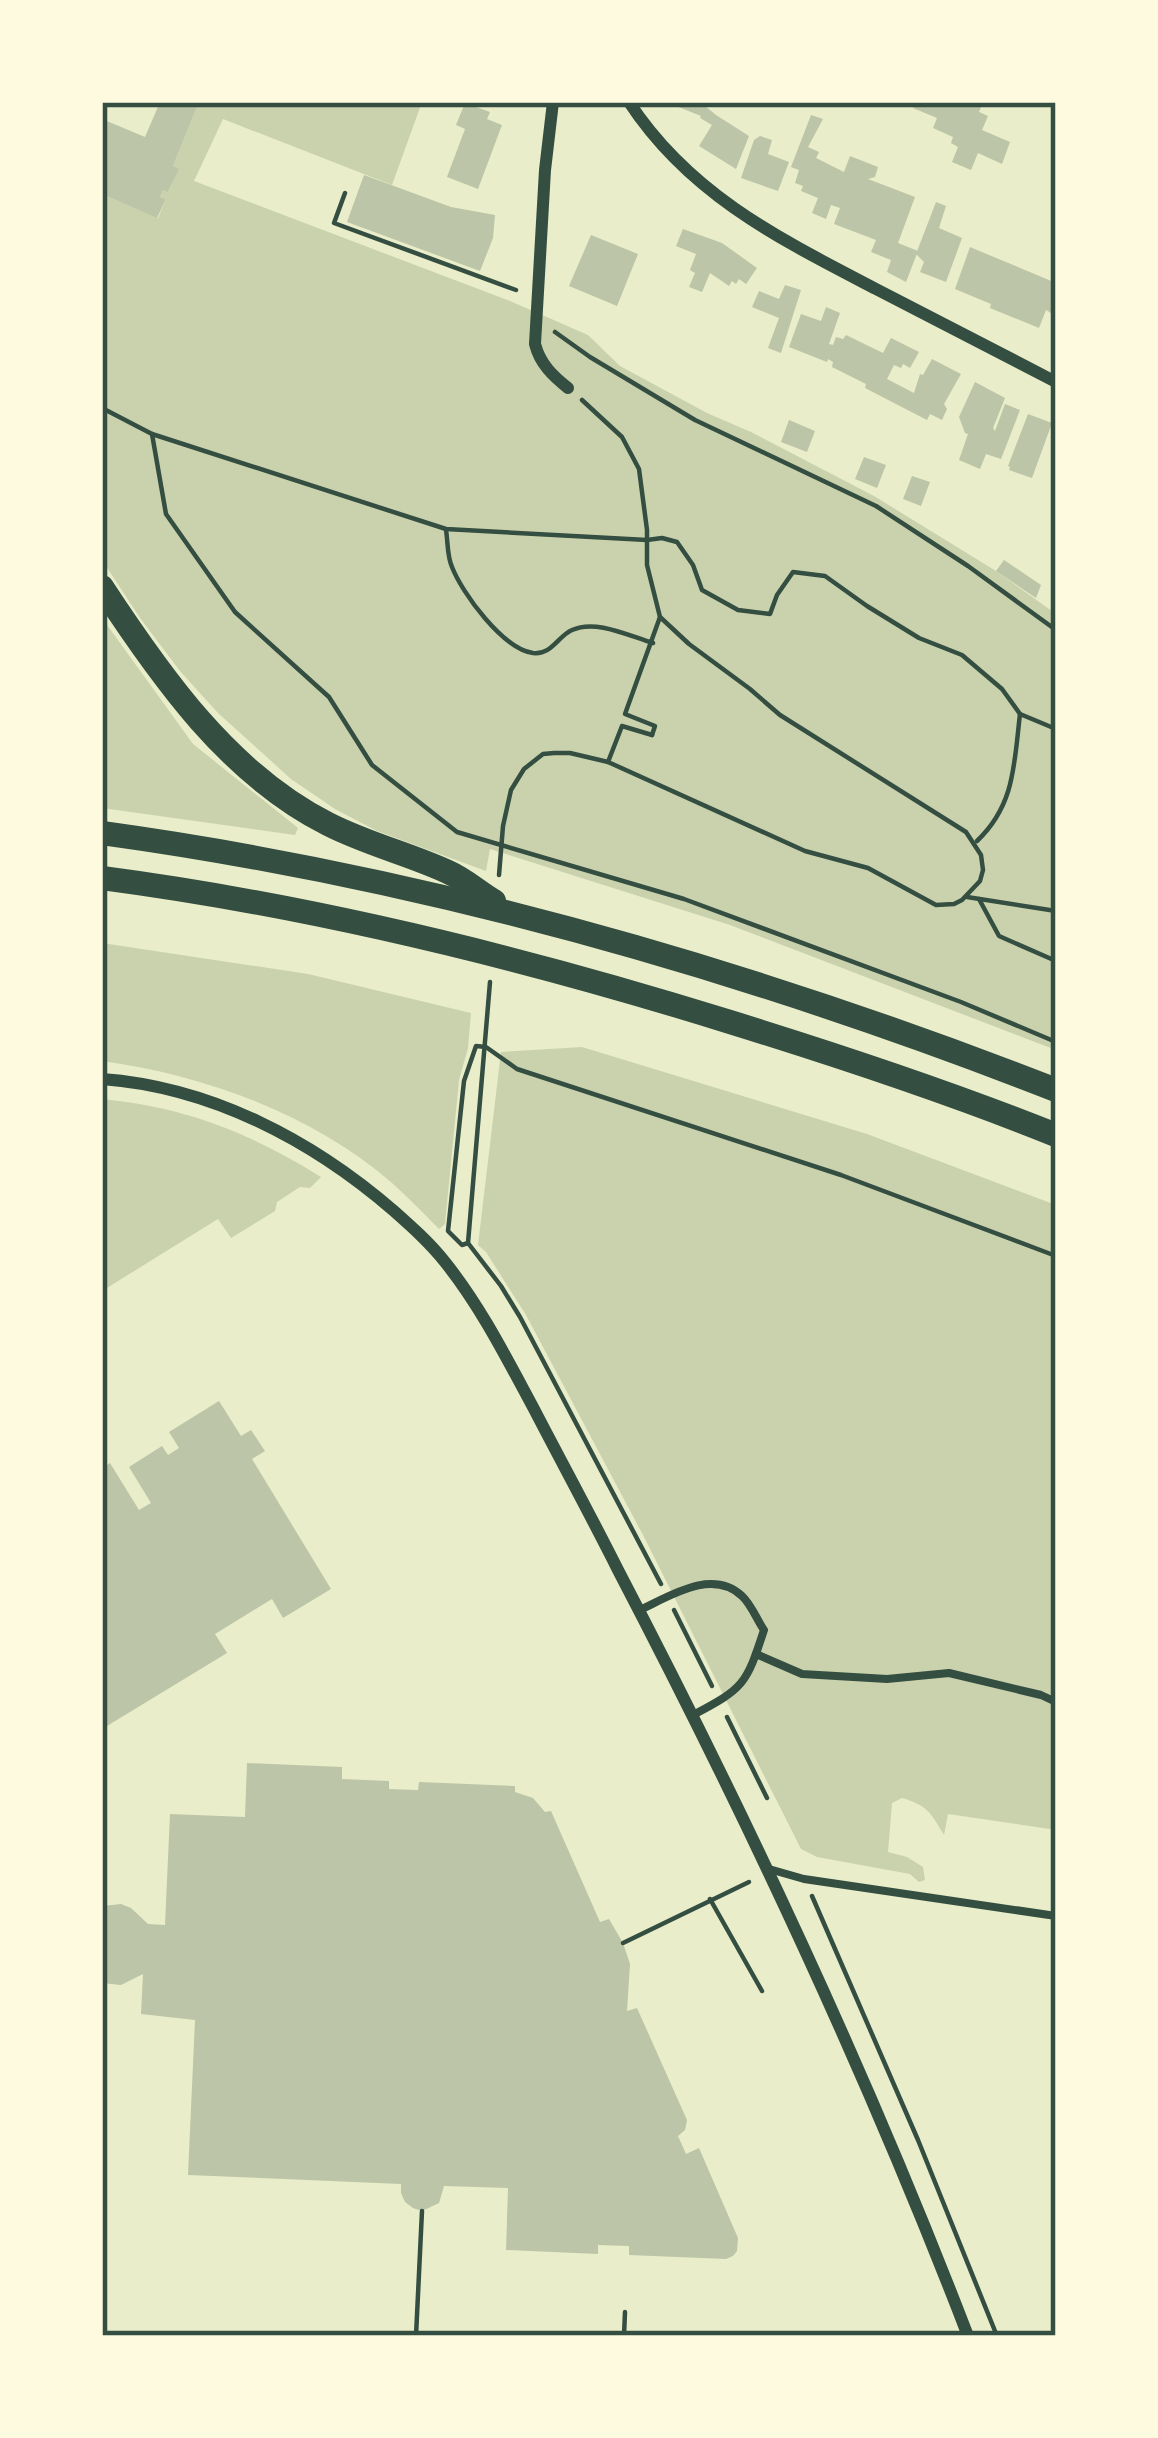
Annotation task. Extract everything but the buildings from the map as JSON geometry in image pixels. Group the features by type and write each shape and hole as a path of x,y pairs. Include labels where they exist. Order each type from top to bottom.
{"highway":[{"path":"102,587 164,678 262,780 326,823 450,872 511,913"},
{"path":"102,833 326,871 511,913 820,1002 1056,1090"},
{"path":"102,878 289,907 589,978 819,1049 1056,1135"}],"street":[{"path":"553,102 535,344 550,374 568,388"},
{"path":"629,102 692,177 735,212 1056,382"},
{"path":"102,1079 209,1100 305,1144 347,1172 445,1261 495,1336 640,1610 769,1869 888,2138 968,2336"}],"lane":[{"path":"640,1610 691,1586 720,1583 742,1597 764,1630 741,1684 731,1695 693,1715"},
{"path":"756,1654 802,1674 887,1679 949,1673 1056,1702"},
{"path":"769,1869 804,1879 1056,1916"}],"path":[{"path":"345,193 334,223 516,290"},
{"path":"536,319 590,358 695,420 876,506 1056,629"},
{"path":"503,826 515,780 537,758 561,752 608,762 805,851 868,868 936,905 967,897 983,870 975,843 950,820 780,715 661,617 647,565 639,470 628,446 568,388"},
{"path":"102,408 152,434 446,529 677,542 702,590 738,610 770,614 793,572 825,576 920,638 962,655 1002,689 1020,715 1056,729"},
{"path":"152,434 166,514 235,612 329,697 373,765 457,832 684,899 1056,1042"},
{"path":"446,529 451,565 487,621 512,643 534,653 552,648 571,630 596,626 653,643"},
{"path":"608,762 622,726 652,735 656,726 625,714 661,617"},
{"path":"975,843 995,824 1010,792 1020,715"},
{"path":"967,897 1056,911"},
{"path":"979,899 999,936 1056,961"},
{"path":"468,1243 462,1245 448,1231 464,1081 476,1046 486,1047 517,1069 842,1175 1056,1256"},
{"path":"486,1047 468,1243 520,1317 657,1576"},
{"path":"677,1615 705,1671"},
{"path":"731,1725 767,1798"},
{"path":"622,1942 754,1880"},
{"path":"710,1899 762,1991"},
{"path":"823,1921 997,2336"},
{"path":"416,2336 422,2211"},
{"path":"624,2336 625,2312"}],"green space":[{"path":"199,102 309,102 321,107 323,102 422,102 392,185 223,119 194,181 588,335 620,366 874,496 1056,614 1056,1050 730,925 490,849 486,871 377,831 291,779 218,713 180,671 102,560 102,194 158,218 166,199 160,197 163,190 169,191 178,169 173,166"},
{"path":"102,618 193,744 298,828 295,835 102,808"},
{"path":"102,943 308,974 471,1013 459,1080 445,1224 439,1229 361,1159 292,1118 179,1076 102,1061"},
{"path":"582,1047 867,1134 1056,1205 1056,1830 948,1814 944,1835 928,1811 902,1798 892,1803 888,1852 923,1867 925,1880 817,1857 801,1849 526,1315 478,1245 501,1052"},
{"path":"102,1099 161,1108 216,1124 321,1177 310,1188 300,1187 277,1202 275,1211 231,1238 218,1219 102,1291"}]}
